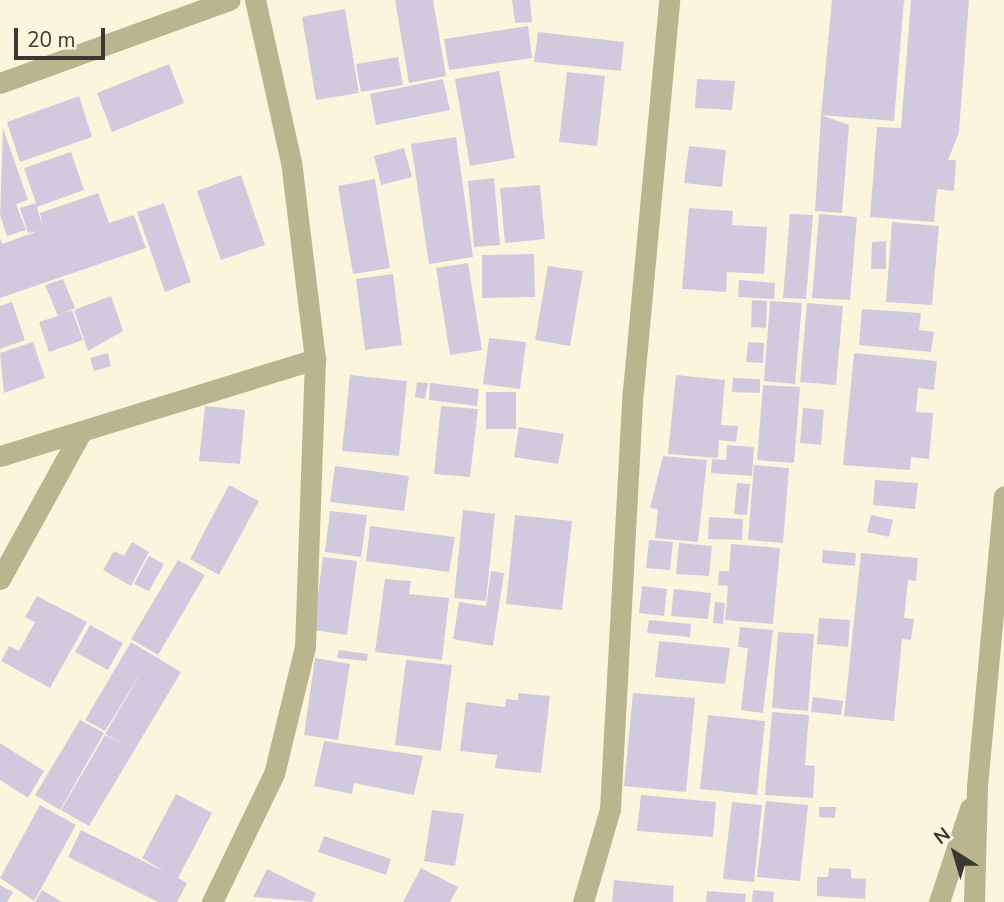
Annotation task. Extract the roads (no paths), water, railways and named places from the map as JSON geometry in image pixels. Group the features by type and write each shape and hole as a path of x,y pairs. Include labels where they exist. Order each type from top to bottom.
{"street":[{"path":"0,83 229,0"},
{"path":"212,902 274,774 305,646 315,359 291,162 256,0"},
{"path":"583,902 610,809 633,391 669,0"},
{"path":"0,456 315,359"},
{"path":"0,579 81,432"},
{"path":"974,902 977,786 1004,496"},
{"path":"939,902 977,786"}]}
